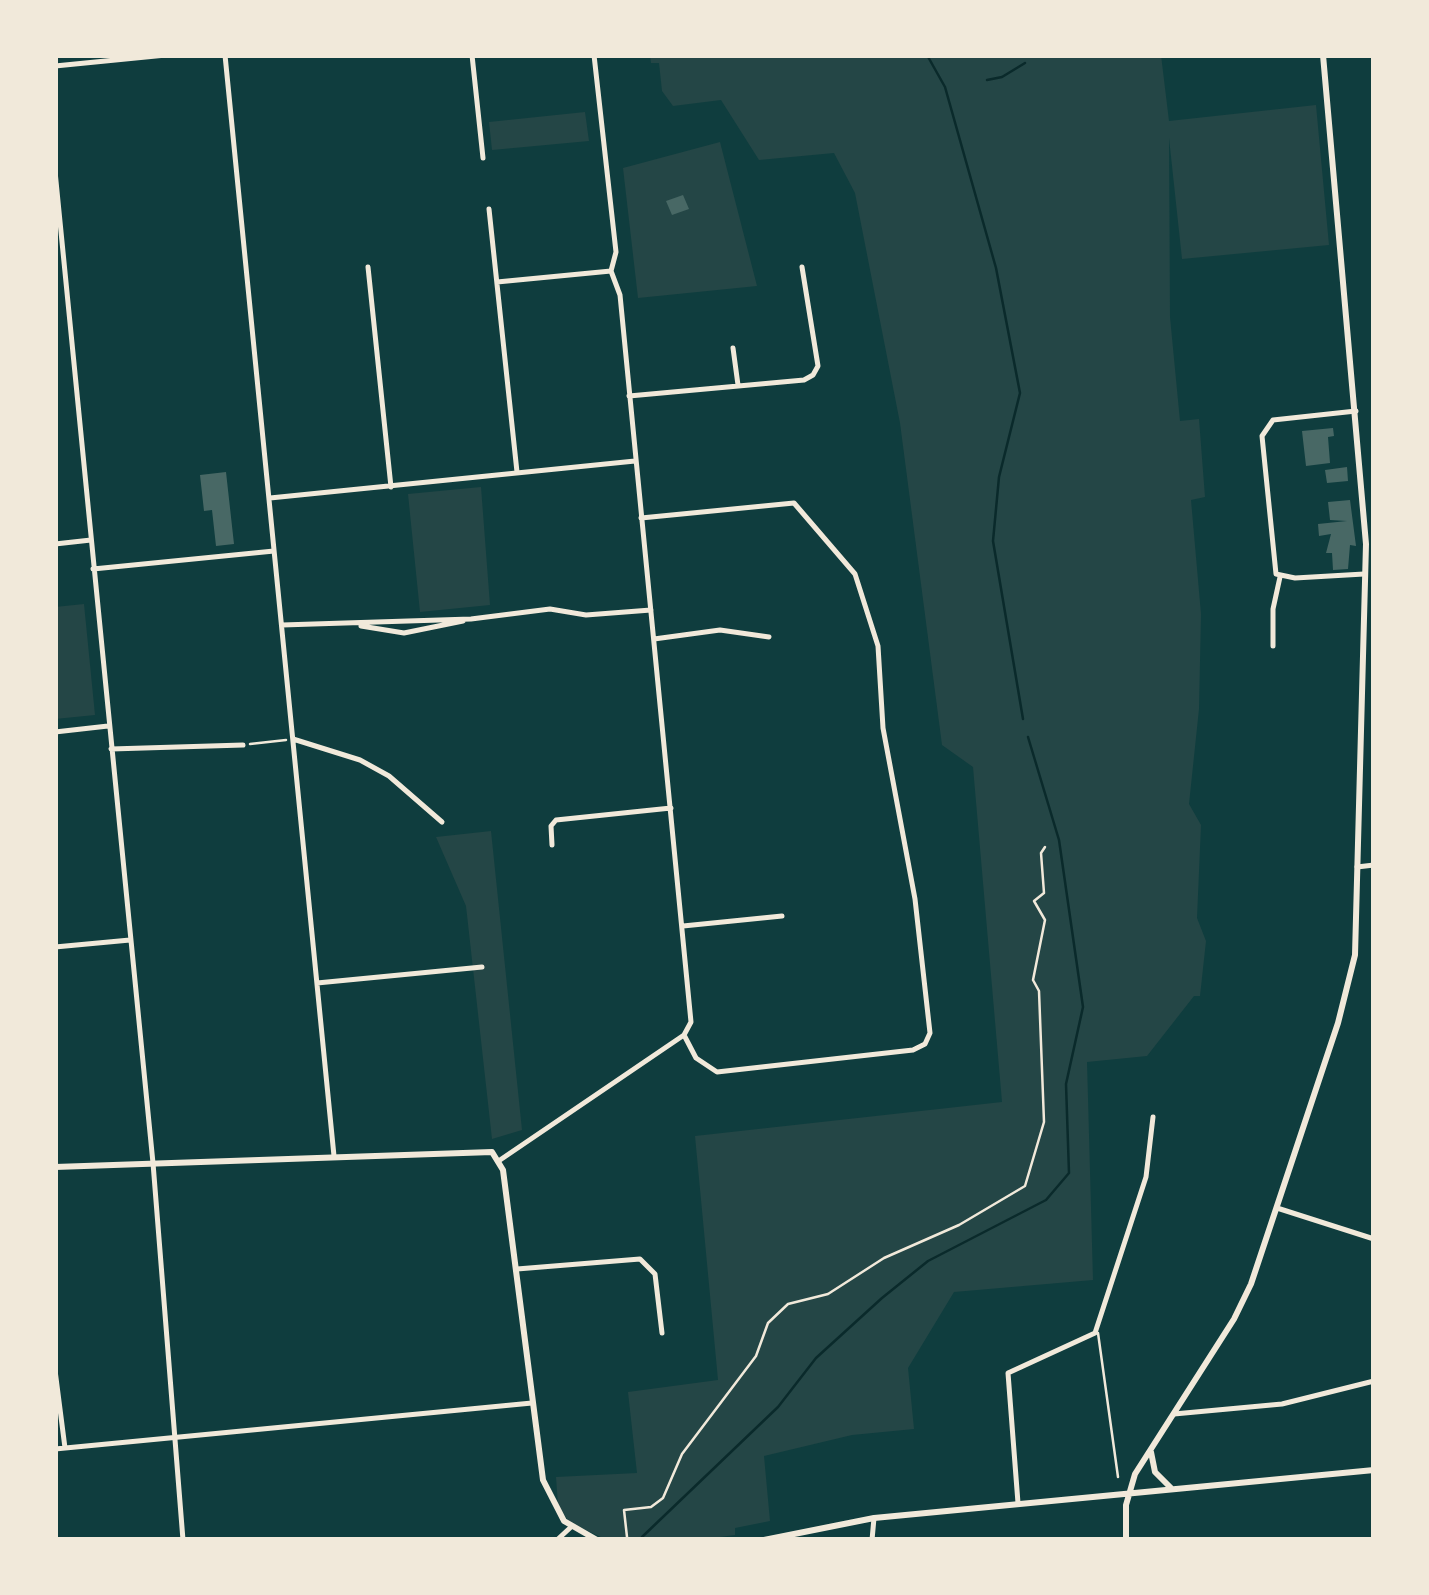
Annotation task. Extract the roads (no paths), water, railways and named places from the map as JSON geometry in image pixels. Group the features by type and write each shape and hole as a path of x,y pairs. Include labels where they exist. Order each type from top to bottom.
{"main road":[{"path":"1126,1540 1130,1492 1150,1451 1243,1302 1350,982 1358,867 1364,574 1370,522 1323,55"},
{"path":"55,1166 487,1150 500,1160 543,1480 554,1506 572,1527 597,1540"},
{"path":"1150,1451 1156,1472 1172,1488"},
{"path":"764,1540 874,1518 1374,1470"}],"street":[{"path":"55,66 166,55"},
{"path":"225,55 334,1156"},
{"path":"472,55 484,158"},
{"path":"594,55 616,252 611,271"},
{"path":"1220,55 1241,55"},
{"path":"55,171 154,1162 183,1540"},
{"path":"489,209 517,472"},
{"path":"630,396 804,380 818,366 802,266"},
{"path":"368,267 392,487"},
{"path":"497,282 611,271"},
{"path":"500,1160 684,1035 691,1013 618,280 611,271"},
{"path":"732,348 738,385"},
{"path":"1273,646 1272,609 1280,577 1273,560 1262,430 1280,418 1356,411"},
{"path":"269,498 635,461"},
{"path":"641,518 794,503 856,574 878,646 883,728 915,899 930,1033 925,1044 913,1050 716,1072 696,1058 684,1035"},
{"path":"55,544 90,540"},
{"path":"93,569 274,551"},
{"path":"1280,577 1364,574"},
{"path":"282,625 345,623 404,633 550,609 586,615 651,610"},
{"path":"654,638 720,630 769,637"},
{"path":"55,732 108,726"},
{"path":"293,739 360,760 401,786 442,822"},
{"path":"111,749 243,745"},
{"path":"552,845 551,826 556,820 671,808"},
{"path":"1358,867 1374,865"},
{"path":"683,926 782,916"},
{"path":"55,947 130,940"},
{"path":"317,983 482,967"},
{"path":"1018,1503 1008,1373 1091,1337 1097,1327 1146,1176 1153,1117"},
{"path":"1276,1208 1374,1239"},
{"path":"514,1269 640,1259 655,1274 662,1333"},
{"path":"55,1370 65,1448"},
{"path":"1174,1414 1282,1404 1374,1381"},
{"path":"55,1449 532,1402"},
{"path":"872,1540 874,1518"},
{"path":"557,1540 572,1527"}],"lane":[{"path":"1097,1327 1118,1477"}],"waterway":[{"path":"927,55 945,87 996,268 1020,393 999,477 993,541 1023,719"},
{"path":"987,80 1002,77 1025,63"},
{"path":"642,1537 778,1407 816,1358 882,1298 928,1261 1046,1200 1069,1173 1066,1084 1083,1007 1059,840 1028,737"}]}
